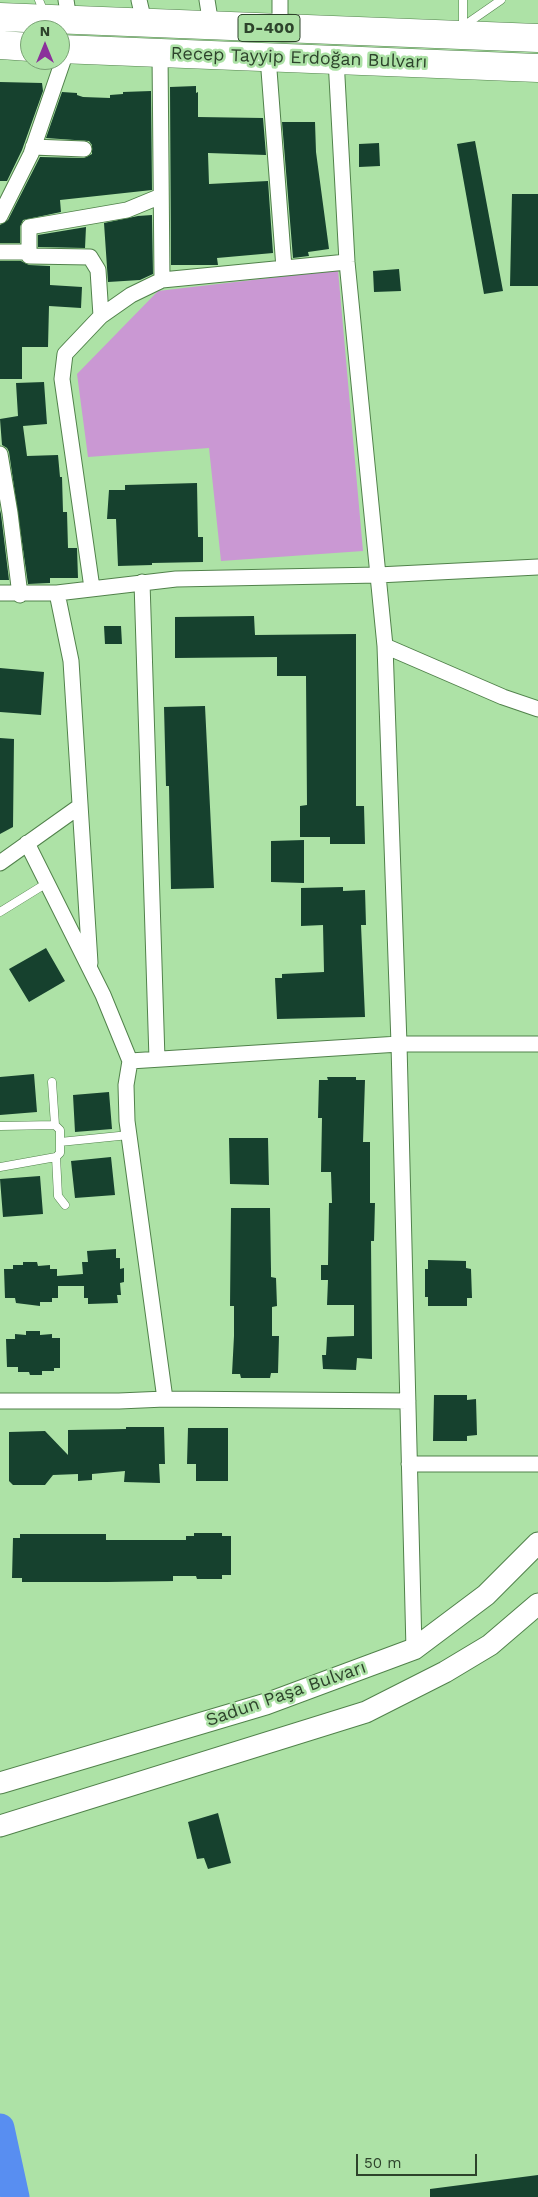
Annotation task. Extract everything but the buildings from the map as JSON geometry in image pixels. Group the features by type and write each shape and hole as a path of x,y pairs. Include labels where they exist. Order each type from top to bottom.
{"highway":[{"name":"Recep Tayyip Erdoğan Bulvarı","path":"0,17 55,10 209,13 280,28 457,30 538,38"},
{"path":"0,45 20,46"},
{"name":"Recep Tayyip Erdoğan Bulvarı","path":"70,49 538,68"}],"main road":[{"name":"Sadun Paşa Bulvarı","path":"0,1783 266,1704 414,1649 486,1595 538,1543"},
{"path":"0,1826 366,1712 445,1672 490,1646 538,1604"}],"street":[{"path":"280,0 280,28"},
{"path":"160,53 162,280"},
{"path":"268,57 284,268"},
{"path":"336,59 347,262 385,646 399,1044 414,1649"},
{"path":"0,216 33,148 57,70"},
{"path":"33,148 84,149"},
{"path":"101,316 98,270 90,257 29,256 29,227 127,210 160,196"},
{"path":"0,252 29,252"},
{"path":"92,588 62,379 65,354 101,316 130,295 162,280 347,262"},
{"path":"0,454 9,504 20,595"},
{"path":"0,593 20,595 57,593 176,579 378,575 538,567"},
{"path":"142,582 157,1059"},
{"path":"57,593 71,661 90,970"},
{"path":"385,646 503,697 538,709"},
{"path":"0,863 80,806"},
{"path":"27,843 90,970 130,1061 126,1085 129,1134 165,1399"},
{"path":"130,1061 399,1044 538,1044"},
{"path":"0,1401 165,1399 408,1401"},
{"path":"409,1464 538,1464"}],"lane":[{"path":"457,30 463,0"},
{"path":"457,30 501,0"},
{"path":"0,912 47,883"},
{"path":"0,1167 56,1157 60,1153 60,1130 55,1125 52,1082"},
{"path":"0,1126 55,1125"},
{"path":"60,1142 129,1134"},
{"path":"56,1157 58,1196 64,1205"}],"shaded area":[{"path":"338,270 363,551 221,561 209,448 88,457 77,374 158,291"}],"waterway":[{"path":"0,2128 15,2197"}]}
